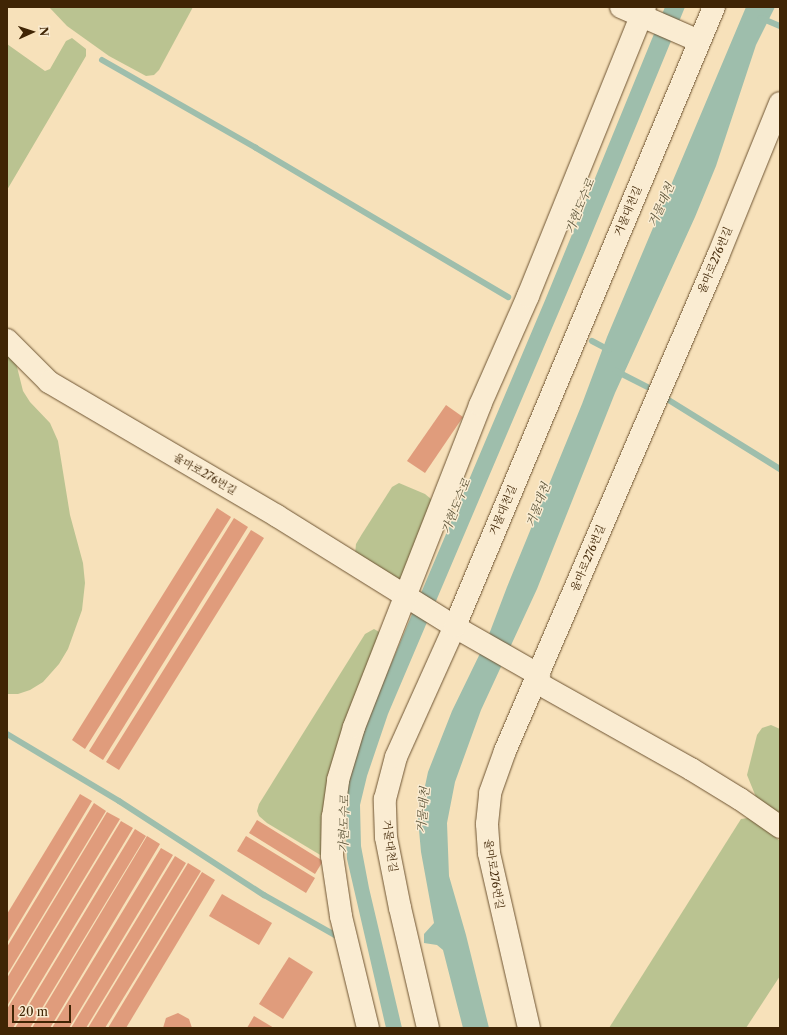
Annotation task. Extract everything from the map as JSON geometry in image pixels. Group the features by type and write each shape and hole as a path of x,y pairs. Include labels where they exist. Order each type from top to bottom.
{"street":[{"path":"621,7 643,12 699,41"},
{"name":"거물대천길","path":"428,1028 400,908 386,837 385,799 396,757 455,626 714,7"},
{"path":"368,1028 341,916 332,856 333,817 338,780 354,727 408,598 480,406 528,296 643,12"},
{"name":"율마로276번길","path":"529,1028 494,881 489,853 487,824 490,793 536,676 654,400 718,256 779,107"},
{"name":"율마로276번길","path":"7,340 48,382 277,516 408,598 740,799 780,827"}],"green space":[{"path":"49,7 193,7 159,70 154,75 146,76 109,56 67,26"},
{"path":"72,38 86,49 86,56 7,190 7,44 45,71 50,69 66,41"},
{"path":"7,352 16,363 23,391 30,402 50,423 58,441 70,515 83,563 85,583 82,610 68,649 59,664 43,682 30,690 18,694 7,694"},
{"path":"399,483 425,494 431,499 433,506 402,580 395,581 355,554 356,544 362,534 392,487"},
{"path":"374,629 381,633 322,856 267,823 259,816 257,811 259,804 365,634"},
{"path":"771,725 780,729 780,817 756,797 747,775 757,735 762,728"},
{"path":"748,818 757,822 780,841 780,976 746,1028 609,1028 741,819"}],"water":[{"path":"665,7 685,7 583,255 388,714 367,776 360,805 361,846 369,888 402,1028 386,1028 347,859 345,815 348,783 374,704 546,298"},
{"name":"거물대천","path":"746,7 775,7 756,45 716,166 695,217 615,393 537,589 481,710 455,782 447,823 449,876 466,935 489,1028 463,1028 443,950 437,945 424,943 424,934 434,923 421,852 418,819 428,772 452,711 488,637 582,404 607,337"}],"building":[{"path":"446,405 463,417 425,473 407,461"},
{"path":"217,508 231,517 85,749 72,740"},
{"path":"234,518 248,527 103,760 89,751"},
{"path":"251,530 264,538 119,770 106,762"},
{"path":"80,794 92,801 7,943 7,914"},
{"path":"94,803 106,811 7,975 7,947"},
{"path":"107,812 120,819 7,1006 7,978"},
{"path":"257,820 323,861 315,874 249,833"},
{"path":"121,821 133,828 13,1028 7,1028 7,1009"},
{"path":"135,829 146,836 30,1028 15,1028"},
{"path":"147,836 160,844 50,1028 32,1028"},
{"path":"246,836 315,878 306,893 237,851"},
{"path":"161,848 173,855 69,1028 52,1028"},
{"path":"175,856 186,863 86,1028 71,1028"},
{"path":"188,863 201,871 105,1028 88,1028"},
{"path":"202,872 215,880 126,1028 108,1028"},
{"path":"222,894 272,923 259,945 209,916"},
{"path":"289,957 313,972 283,1019 259,1004"},
{"path":"178,1013 189,1019 192,1028 163,1028 166,1018"},
{"path":"254,1016 274,1028 247,1028"}],"waterway":[{"path":"761,18 780,26"},
{"path":"102,60 256,148 508,297"},
{"path":"592,341 609,350"},
{"path":"616,371 647,387"},
{"path":"667,399 780,469"},
{"path":"7,734 119,801 264,895 335,935"}],"water label":[{"name":"가현도수로","path":"580,206"},
{"name":"가현도수로","path":"456,506"},
{"name":"가현도수로","path":"344,824"}]}
